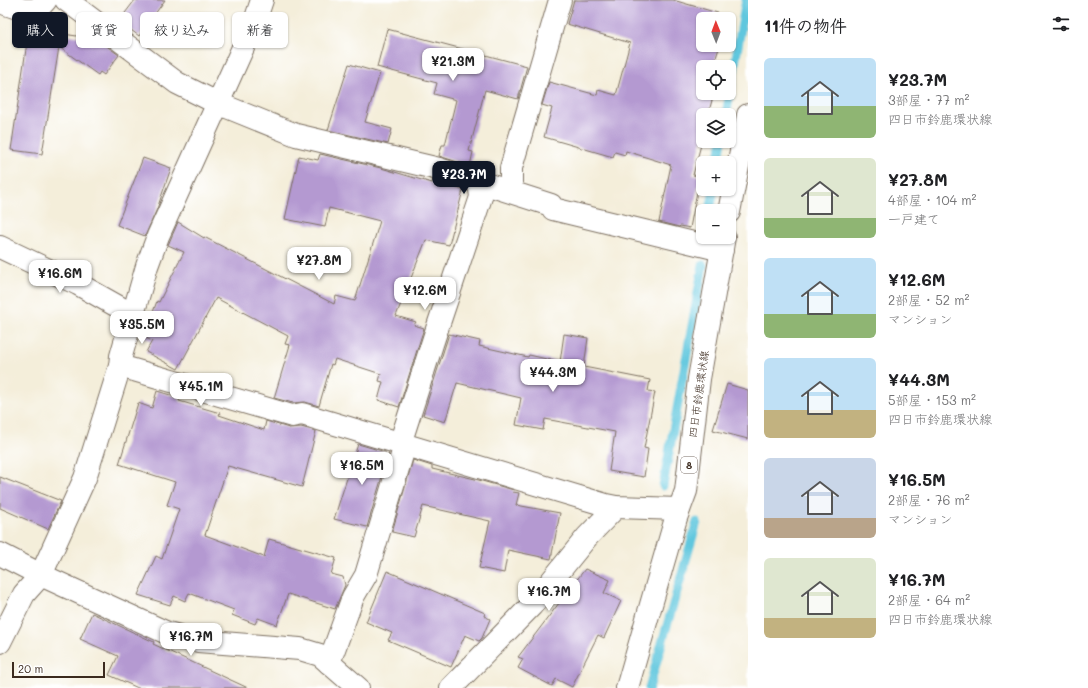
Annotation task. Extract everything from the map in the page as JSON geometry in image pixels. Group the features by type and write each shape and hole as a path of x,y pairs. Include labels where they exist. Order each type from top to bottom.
{"street":[{"path":"0,2 23,10 37,10 46,0"},
{"path":"66,0 177,83 217,102 296,135 439,169 511,191 551,205 554,209 696,238"},
{"path":"0,642 24,594 41,575 89,468 120,366 121,356 147,266 158,236 217,102 255,21 262,0"},
{"path":"511,191 511,168 560,0"},
{"path":"731,204 748,116"},
{"path":"329,663 353,597 366,575 402,445 434,338 480,197 479,182"},
{"name":"四日市鈴鹿環状線","path":"627,688 679,509 686,491 699,379 723,244"},
{"path":"0,247 78,284 133,315"},
{"path":"120,366 292,416 302,414 402,445 616,507 679,509"},
{"path":"451,688 532,605 587,537 616,507"},
{"path":"0,554 41,575 165,632 198,641 300,649 320,655 358,688"}],"building":[{"path":"135,0 165,0 156,12 140,12 139,36 132,31 132,12 126,12"},
{"path":"574,0 673,0 714,12 696,12 696,52 718,52 715,60 696,60 696,100 712,100 710,108 696,108 696,148 700,148 698,156 696,156 693,175 696,175 696,196 690,228 659,222 671,165 626,151 625,155 615,152 613,157 544,137 552,108 542,105 549,82 597,95 598,90 616,95 630,43 567,24"},
{"path":"387,29 527,66 518,99 485,90 469,151 473,152 470,166 439,156 442,145 445,145 456,100 434,94 437,83 377,67"},
{"path":"68,35 76,36 76,48 109,48 119,55 104,75 100,72 98,75 60,48 68,48"},
{"path":"26,48 59,48 42,154 11,150"},
{"path":"349,64 380,73 365,122 392,129 388,144 328,130"},
{"path":"320,154 381,168 432,183 433,180 463,190 449,245 426,240 396,316 416,322 414,325 424,328 399,407 378,400 383,382 379,381 381,374 335,359 333,365 331,364 319,406 305,402 293,403 274,398 290,345 285,344 288,336 216,298 178,369 146,352 152,341 144,337 157,301 159,302 184,252 168,245 178,222 204,238 334,304 336,296 355,301 380,221 329,208 325,227 285,219 299,156 318,160"},
{"path":"143,158 171,168 157,209 145,236 117,225"},
{"path":"449,334 480,341 479,346 528,357 529,355 560,362 564,334 588,338 584,367 650,380 648,391 655,392 644,448 648,449 644,477 609,471 615,432 545,419 543,430 516,425 521,398 457,383 445,422 423,415"},
{"path":"727,384 748,390 748,439 713,430"},
{"path":"157,391 180,398 179,401 220,413 219,415 264,430 266,421 289,428 301,427 316,431 302,487 228,466 205,535 264,557 269,539 336,558 331,574 343,577 345,585 335,609 288,594 277,625 258,618 255,624 232,615 234,610 189,593 185,601 174,596 170,605 138,595 156,556 162,559 179,509 167,505 175,482 119,464 138,403 152,408"},
{"path":"358,444 389,453 367,527 334,519"},
{"path":"413,460 432,466 432,469 514,490 513,492 519,493 516,505 560,513 551,559 508,550 504,573 479,568 490,521 423,506 414,537 392,532"},
{"path":"0,477 61,501 48,529 0,508"},
{"path":"585,569 610,580 604,593 621,601 604,638 598,635 572,687 556,679 552,686 518,668 523,659 518,657"},
{"path":"387,571 485,613 484,616 490,619 482,638 479,641 465,635 451,667 388,640 392,633 366,622"},
{"path":"92,613 154,642 153,644 248,688 138,688 109,675 118,656 80,639"}],"waterway":[{"path":"727,108 746,0"},
{"path":"719,156 721,148"},
{"path":"711,204 713,196"},
{"path":"663,486 703,265"},
{"path":"649,688 697,522"}]}
